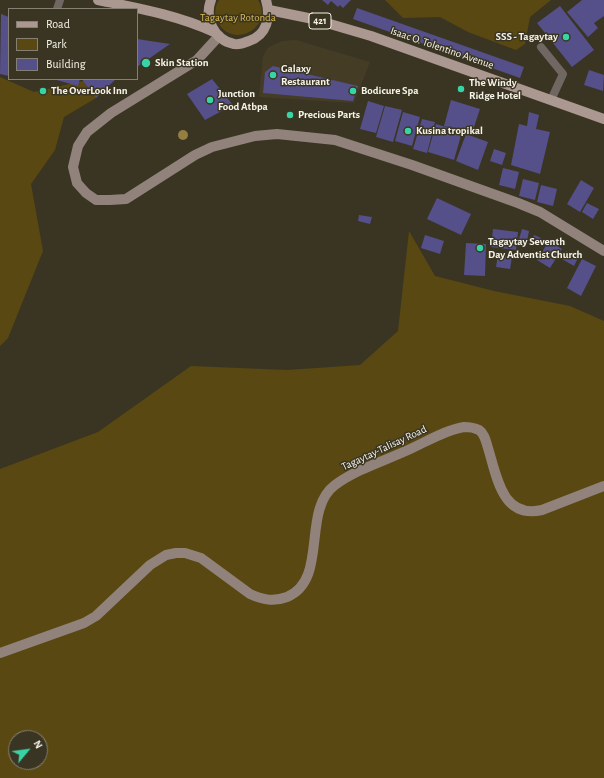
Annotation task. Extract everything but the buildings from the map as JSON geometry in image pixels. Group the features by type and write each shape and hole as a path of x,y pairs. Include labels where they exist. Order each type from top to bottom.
{"main road":[{"path":"98,0 150,10 187,21 216,34 225,41 235,44 253,40 264,29 268,20 269,10 266,0"},
{"path":"211,0 208,14 210,23 216,34"},
{"name":"Isaac O. Tolentino Avenue","path":"269,10 313,19 356,31 434,57 604,119"},
{"path":"216,34 197,60 111,113 87,132 78,146 73,167 77,183 86,193 96,200 126,199 195,154 212,147 255,136 277,134 335,140 412,165 540,212 604,251"},
{"name":"Tagaytay-Talisay Road","path":"0,653 84,623 96,616 150,566 166,555 176,553 185,553 201,558 250,594 258,597 274,601 291,595 305,580 310,570 317,516 324,497 328,491 348,477 362,470 448,432 464,427 475,428 482,433 486,440 500,488 510,503 525,512 542,510 604,486"}],"lane":[{"path":"541,46 563,74 551,100"}],"shaded area":[{"path":"296,40 370,62 354,103 259,97 263,56 268,48 283,41"}],"green space":[{"name":"Tagaytay Rotonda","path":"219,0 258,0 262,10 261,19 250,32 241,35 232,34 224,30 215,16 215,10"},
{"path":"385,0 551,0 530,17 525,44 516,50 468,32 440,17 403,18"},
{"path":"0,77 34,92 83,81 96,98 64,117 55,150 31,184 43,251 8,338 0,346"},
{"path":"409,231 435,276 494,291 570,306 604,321 604,778 0,778 0,469 98,432 191,366 287,370 360,365 398,331"}],"place":[{"name":"SSS - Tagaytay","path":"566,37"},
{"name":"Skin Station","path":"146,63"},
{"name":"Galaxy Restaurant","path":"273,75"},
{"name":"The Windy Ridge Hotel","path":"461,89"},
{"name":"The OverLook Inn","path":"43,91"},
{"name":"Bodicure Spa","path":"353,91"},
{"name":"Junction Food Atbpa","path":"210,100"},
{"name":"Precious Parts","path":"290,115"},
{"name":"Kusina tropikal","path":"408,131"},
{"name":"Tagaytay Seventh Day Adventist Church","path":"480,248"}]}
